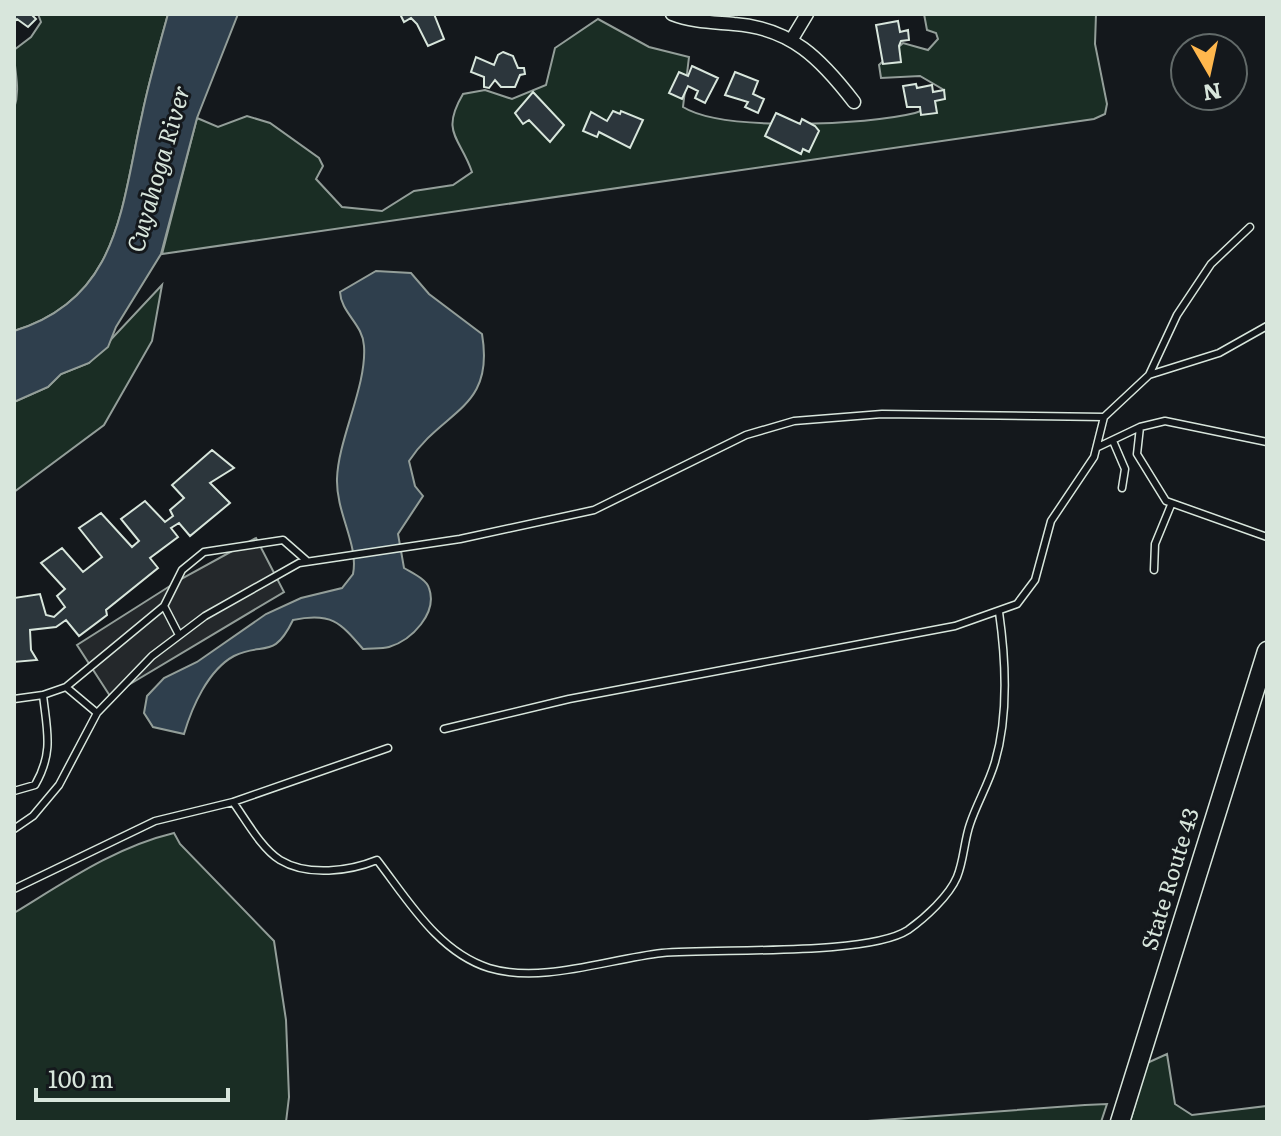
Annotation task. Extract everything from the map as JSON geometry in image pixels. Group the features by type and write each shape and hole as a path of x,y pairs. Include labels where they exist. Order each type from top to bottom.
{"main road":[{"name":"State Route 43","path":"1120,1122 1267,651"}],"street":[{"path":"672,14 697,21 766,29 792,39 823,64 854,102"},
{"path":"792,39 807,14"}],"lane":[{"path":"444,729 569,699 955,626 1017,604 1035,580 1051,521 1098,447 1104,417 1149,375 1177,315 1211,264 1250,227"},
{"path":"1149,375 1219,353 1267,326"},
{"path":"14,829 33,816 59,785 97,713 152,656 205,616 307,561 420,545 538,524 594,510 746,435 794,421 882,414 1104,417"},
{"path":"1098,447 1140,427 1165,421 1267,442"},
{"path":"1140,427 1137,454 1157,491 1171,505 1267,537"},
{"path":"1113,441 1125,469 1122,488"},
{"path":"1154,570 1155,544 1171,505"},
{"path":"14,699 43,695 66,687 164,606 182,570 204,552 220,547 239,548 263,541 283,540 307,561"},
{"path":"164,606 179,635"},
{"path":"233,802 279,860 297,866 345,870 377,860 444,942 464,957 489,968 528,973 663,953 813,948 892,938 932,910 956,880 969,827 995,764 1002,733 1005,683 999,612"},
{"path":"66,687 97,713"},
{"path":"14,791 35,785 47,764 49,746 43,695"},
{"path":"14,889 155,821 233,802 388,748"}],"green space":[{"path":"38,14 168,14 110,245 96,273 76,297 49,316 14,331 14,109 17,87 14,50 31,37 41,22"},
{"path":"924,14 1096,14 1095,44 1107,104 1105,114 1094,119 162,254 197,118 218,127 247,116 270,123 319,158 323,166 316,179 342,207 382,211 414,191 453,185 472,172 453,127 456,107 463,94 485,90 512,99 546,85 555,48 598,19 649,47 689,57 683,107 702,115 729,120 796,124 893,117 915,113 931,104 944,90 920,76 881,78 879,65 903,43 928,50 938,39 936,33 927,30"},
{"path":"162,285 152,341 104,425 14,492 14,402 48,387 61,374 89,363"},
{"path":"174,833 180,844 274,941 286,1020 289,1097 286,1122 14,1122 14,913 111,856"},
{"path":"1167,1054 1175,1104 1192,1115 1267,1106 1267,1122 1130,1122 1147,1063"},
{"path":"1107,1104 1101,1122 854,1122 1085,1105"}],"shaded area":[{"path":"256,538 284,592 110,696 77,645 181,579"}],"water":[{"name":"Cuyahoga River","path":"168,14 238,14 197,118 161,254 116,327 108,347 89,363 61,374 48,387 14,402 14,331 49,316 76,297 96,273 110,245"},
{"path":"376,271 411,273 429,294 482,334 484,359 481,379 474,394 422,444 409,461 415,486 423,496 398,534 404,568 422,579 429,588 430,607 426,616 414,632 398,643 386,648 363,649 334,621 317,617 293,620 280,641 267,648 234,656 216,670 196,701 184,734 153,727 144,713 147,696 164,678 197,662 266,614 301,598 342,588 353,574 353,552 340,504 337,479 342,447 361,378 364,346 360,331 344,306 340,292"}],"building":[{"path":"14,14 31,14 36,19 28,27 17,19 14,22"},
{"path":"400,14 434,14 444,39 428,46 417,24 411,18 404,22"},
{"path":"898,21 900,32 908,30 909,40 901,41 899,46 901,62 883,64 876,25"},
{"path":"503,52 513,56 518,68 524,68 525,74 520,75 515,87 501,87 495,80 489,88 484,87 484,77 471,72 476,57 494,65 498,55"},
{"path":"692,66 718,78 705,103 695,98 698,91 688,86 682,99 669,93 679,72 688,76"},
{"path":"735,72 758,81 753,94 764,99 758,113 745,107 748,102 725,95"},
{"path":"916,84 917,88 932,85 933,92 944,90 945,99 935,101 937,113 921,115 920,107 907,107 903,86"},
{"path":"533,92 564,125 550,142 529,120 523,124 515,113"},
{"path":"613,111 643,120 630,148 599,132 597,137 583,131 591,112 607,121"},
{"path":"776,113 800,124 802,119 815,126 819,131 809,152 803,149 801,154 765,136"},
{"path":"212,450 234,468 210,483 230,503 190,536 179,523 171,528 178,537 150,558 158,568 79,636 66,620 56,627 30,630 31,650 37,660 14,662 14,598 40,594 46,615 54,617 65,607 57,596 65,589 41,563 62,548 83,572 102,557 79,528 101,513 132,547 139,541 121,519 145,501 165,522 173,516 170,510 184,498 172,485"}]}
